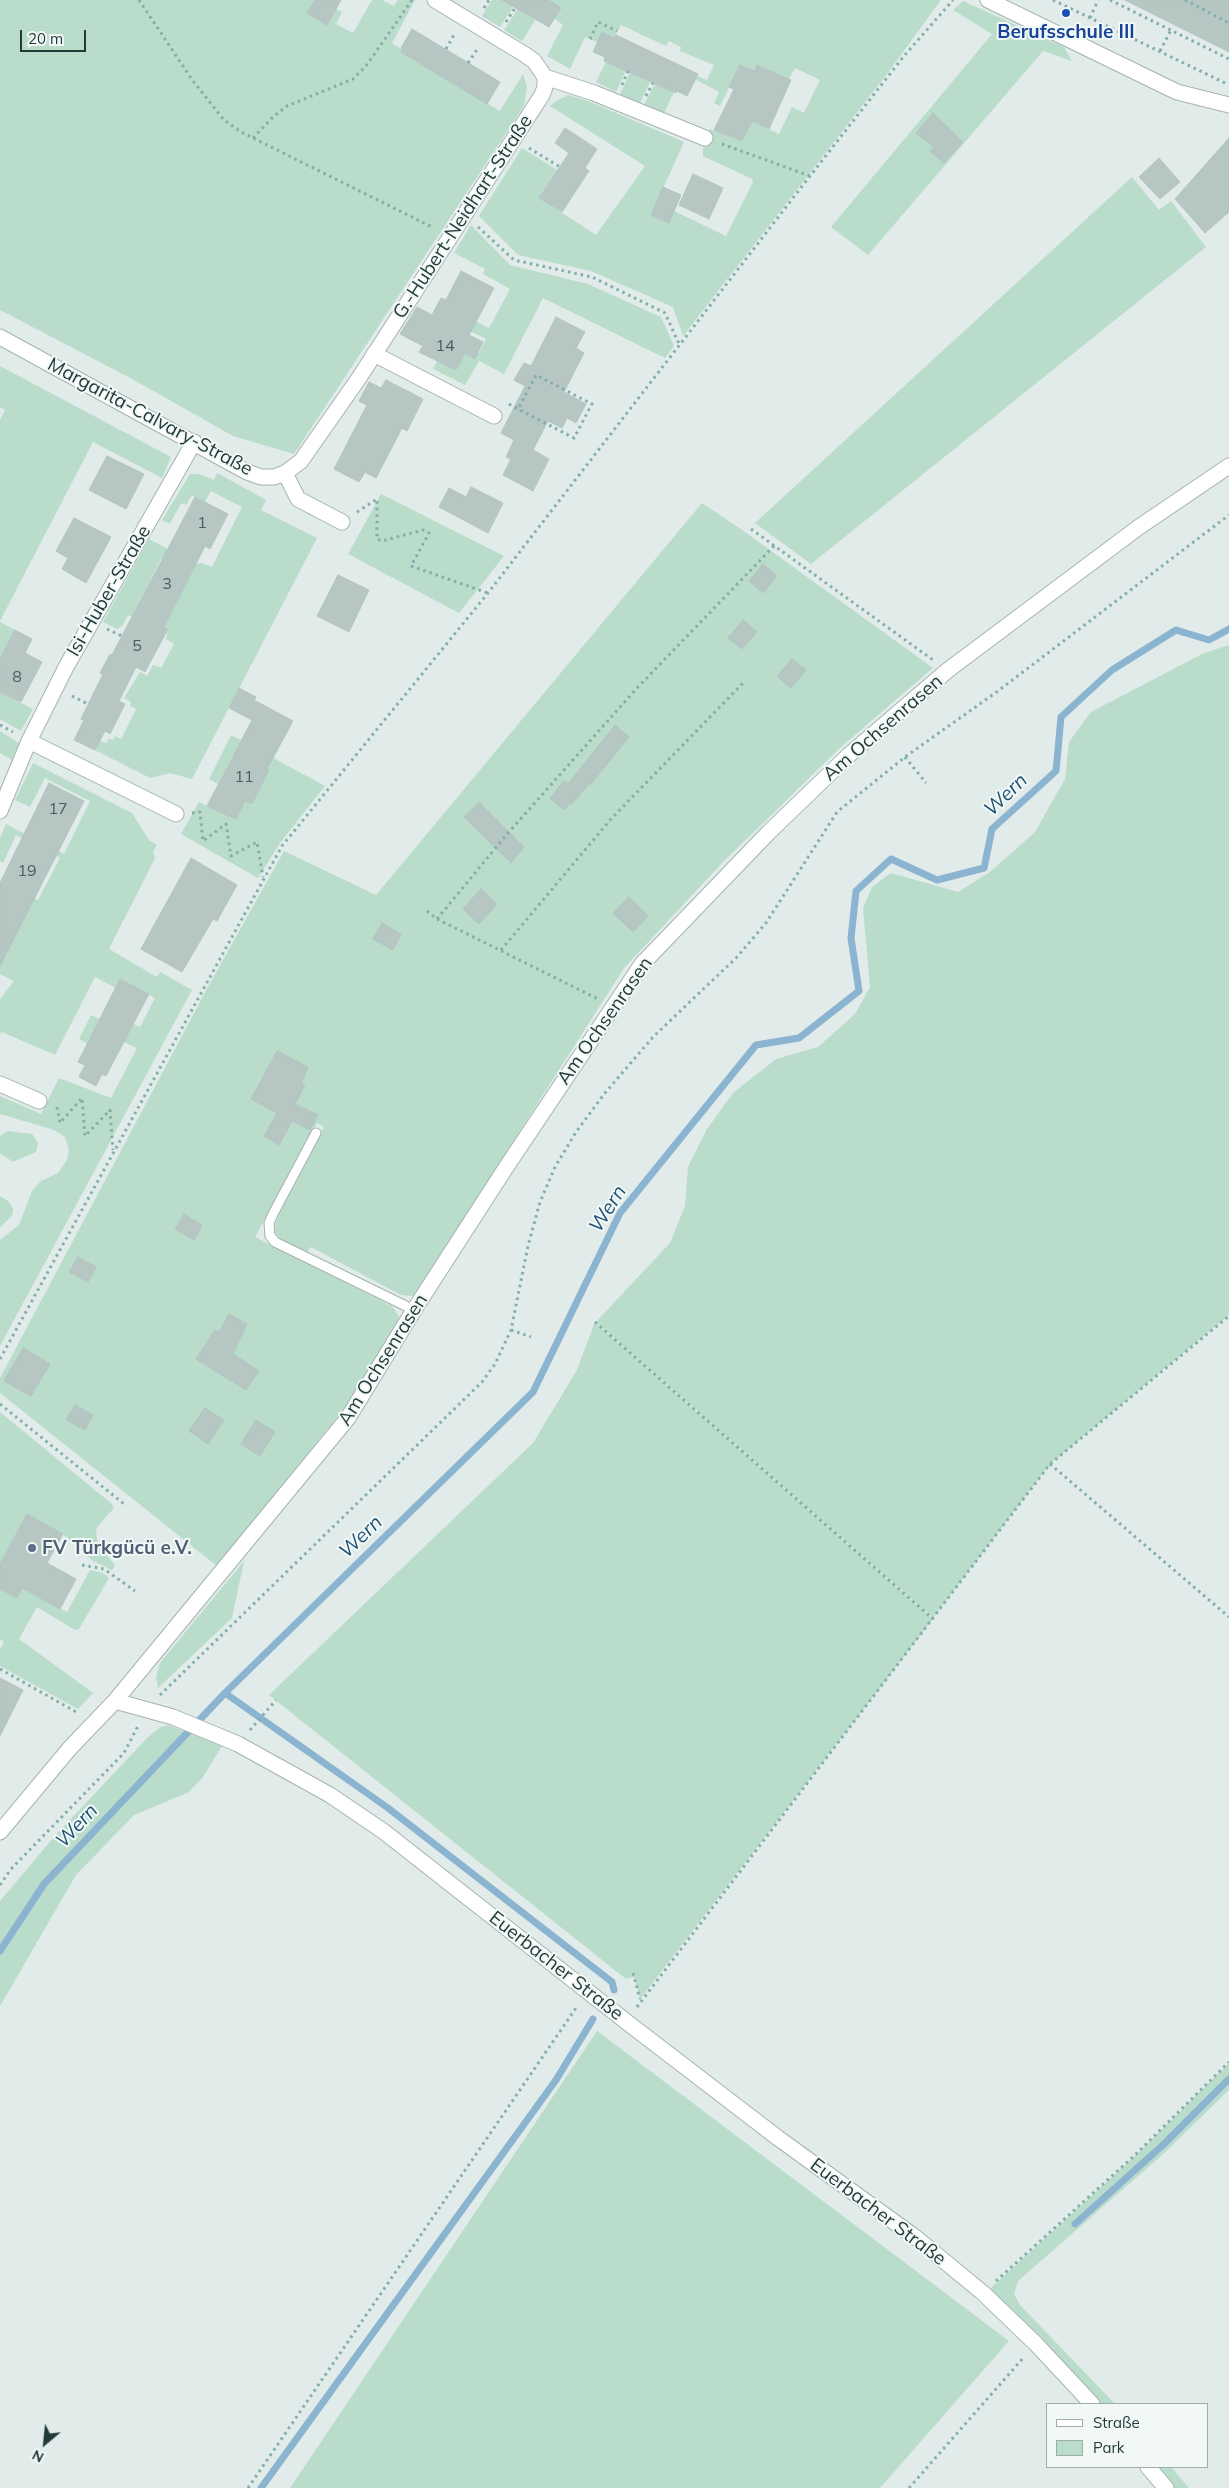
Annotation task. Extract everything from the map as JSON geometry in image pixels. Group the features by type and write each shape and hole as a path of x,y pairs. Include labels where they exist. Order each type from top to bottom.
{"street":[{"path":"435,0 524,54 534,61 545,77 594,92 705,138"},
{"path":"988,0 1177,92 1229,105"},
{"name":"G.-Hubert-Neidhart-Straße","path":"285,473 301,461 374,354 542,95 545,87 545,77"},
{"name":"Margarita-Calvary-Straße","path":"0,338 254,474 274,477 285,473"},
{"path":"374,354 494,416"},
{"name":"Isi-Huber-Straße","path":"0,811 29,742 66,667 194,442"},
{"name":"Am Ochsenrasen","path":"115,1701 348,1418 414,1310 612,1006 642,964 769,832 849,756 948,670 1139,527 1229,466"},
{"path":"285,473 298,499 342,522"},
{"path":"29,742 176,814"},
{"path":"0,1084 39,1101"},
{"path":"0,1832 115,1701"},
{"name":"Euerbacher Straße","path":"115,1701 173,1717 220,1735 330,1795 383,1831 778,2138 915,2237 983,2293 1036,2344 1091,2403"},
{"path":"1149,2468 1166,2488"}],"lane":[{"path":"316,1133 273,1214 269,1223 270,1236 275,1242 414,1310"}],"path":[{"path":"139,0 224,120 254,138 450,237"},
{"path":"254,138 273,117 288,106 353,79 366,66 412,0"},
{"path":"0,1359 263,877 282,846 488,593 904,56 953,0"},
{"path":"1053,0 1229,84"},
{"path":"1090,18 1098,0"},
{"path":"1110,0 1229,59"},
{"path":"1185,0 1229,23"},
{"path":"590,39 598,22 618,31"},
{"path":"1160,51 1171,30"},
{"path":"705,138 810,176"},
{"path":"514,139 560,167"},
{"path":"464,215 514,260 592,278 665,313 680,346"},
{"path":"502,400 518,409 574,438 592,404 536,375 518,409"},
{"path":"342,522 377,499 377,539 382,541 423,530 429,533 411,566 488,593"},
{"path":"0,1885 11,1870 124,1753 147,1710 162,1692 482,1382 495,1364 511,1330 528,1246 540,1202 555,1167 576,1132 605,1093 653,1036 737,957 766,923 837,812 905,756 998,691 1229,515"},
{"path":"750,529 948,670"},
{"path":"437,919 508,832 638,687 774,546"},
{"path":"500,950 611,819 744,682"},
{"path":"905,756 926,783"},
{"path":"176,814 200,812 203,841 226,824 231,856 257,842 263,877"},
{"path":"427,911 437,919 612,1006"},
{"path":"56,1106 60,1123 82,1098 85,1136 110,1110 113,1152"},
{"path":"628,2023 640,1999 1050,1464 1229,1316"},
{"path":"595,1322 933,1619"},
{"path":"511,1330 532,1337"},
{"path":"0,1404 124,1504"},
{"path":"1050,1464 1229,1617"},
{"path":"82,1565 104,1570 135,1591"},
{"path":"0,1669 95,1722"},
{"path":"253,1726 276,1700"},
{"path":"633,1973 640,1999"},
{"path":"248,2488 588,1990"},
{"path":"983,2293 1134,2156 1229,2062"},
{"path":"908,2488 1036,2344"}],"green space":[{"path":"0,0 315,0 308,14 327,24 336,9 342,12 336,24 353,33 372,0 382,0 394,6 398,0 415,0 392,43 410,54 409,57 500,111 523,74 527,87 524,106 294,454 233,436 134,380 0,310"},
{"path":"492,0 503,0 513,7 500,27 482,16"},
{"path":"551,0 941,0 890,70 683,336 673,307 591,271 518,255 479,216 522,148 557,170 539,198 596,235 645,166 550,106 568,95 588,101 684,142 651,215 674,211 726,236 753,182 752,179 703,156 703,148 710,129 742,141 752,121 779,134 792,107 804,113 820,80 795,68 789,79 758,65 755,71 740,65 720,106 714,103 719,92 695,79 697,76 707,80 714,65 680,51 681,47 669,41 666,46 621,25 614,38 602,32 597,42 585,37 570,69 547,56 563,25 554,18"},
{"path":"963,1 1064,47 1072,61 1043,51 868,255 831,227 992,34 953,10"},
{"path":"518,9 535,20 522,41 504,30"},
{"path":"606,62 626,70 616,92 596,82"},
{"path":"630,73 650,82 640,103 620,94"},
{"path":"655,84 674,92 664,113 644,105"},
{"path":"1132,177 1159,210 1171,201 1206,247 811,564 755,523"},
{"path":"471,225 510,265 588,284 661,317 674,346 665,358 543,298 504,374 479,361 465,385 433,369 437,361 456,370 468,347 479,353 486,339 433,313 436,307 457,318 460,313 489,328 510,289 483,274 485,269 454,253"},
{"path":"0,366 171,457 162,478 93,442 0,621 0,420 5,410 0,407"},
{"path":"217,473 266,500 261,510 317,538 192,779 170,773 150,778 95,750 100,741 106,743 109,738 113,740 115,736 121,739 136,709 130,706 131,702 124,698 140,672 147,676 153,665 161,668 174,644 166,639 168,628 160,624 191,574 161,559 132,617 128,615 122,626 117,629 103,622 149,539 196,564 202,563 212,567 242,507 211,491 205,502 192,495 186,505 181,503 170,524 162,520 190,474 199,474 214,480"},
{"path":"381,494 504,556 459,613 348,554"},
{"path":"702,503 933,668 841,747 724,861 624,968 416,1294 412,1296 401,1295 311,1247 307,1252 281,1240 276,1234 274,1228 280,1211 324,1127 317,1123 255,1237 392,1306 399,1317 398,1324 346,1406 217,1566 0,1393 0,1378 209,985 284,851 376,895"},
{"path":"0,622 15,630 0,659"},
{"path":"1229,645 1229,1315 1050,1464 933,1618 596,1322 670,1243 685,1206 688,1167 707,1129 733,1093 776,1059 818,1047 855,1014 870,987 863,908 872,887 891,873 958,892 990,872 1035,832 1065,779 1069,742 1091,712 1204,653"},
{"path":"0,692 33,709 21,731 0,719"},
{"path":"0,731 19,743 12,760 0,753"},
{"path":"231,735 325,786 280,843 258,878 181,834 199,802 236,821 245,801 252,804 269,770 234,753 218,784 209,779"},
{"path":"33,763 132,813 149,840 157,845 153,852 155,858 109,949 157,977 160,972 192,990 0,1346 0,1240 19,1225 32,1191 41,1181 58,1173 67,1160 69,1150 65,1137 54,1130 0,1114 0,1096 41,1114 59,1078 111,1098 137,1048 124,1042 88,1044 79,1039 91,1015 129,1033 134,1024 140,1027 155,998 121,979 116,988 95,977 55,1055 2,1032 0,1034 0,999 14,981 0,974 0,956 27,895 38,900 60,858 16,835 3,863 0,861 0,838 6,824 64,854 90,801 45,778 30,807 15,800"},
{"path":"7,1131 32,1134 38,1143 36,1152 13,1162 0,1153 0,1136"},
{"path":"0,1196 8,1201 13,1208 12,1216 0,1227"},
{"path":"595,1322 933,1619 640,1999 634,1977 626,1979 269,1695 533,1443 577,1370"},
{"path":"0,1412 112,1504 114,1508 97,1527 96,1533 98,1545 115,1565 112,1570 93,1561 63,1534 27,1514 0,1564"},
{"path":"244,1561 232,1618 158,1688 156,1677 160,1663"},
{"path":"90,1570 103,1573 109,1578 79,1629 75,1630 37,1607 19,1639 93,1693 78,1709 0,1666 0,1649 4,1642 0,1639 0,1589 17,1598 22,1588 67,1612"},
{"path":"168,1725 222,1746 203,1777 189,1792 134,1815 76,1875 0,2006 0,1901 53,1838 148,1737 161,1727"},
{"path":"597,2031 1009,2341 880,2488 290,2488"},
{"path":"1229,2063 1229,2090 1161,2156 1018,2281 1014,2294 1020,2305 1114,2403 1092,2403 984,2294 1135,2156"},
{"path":"1150,2468 1172,2468 1189,2488 1167,2488"}],"building":[{"path":"315,0 341,0 327,25 307,13"},
{"path":"502,0 549,0 561,8 549,27"},
{"path":"1125,0 1229,0 1229,52"},
{"path":"412,29 500,82 487,104 401,52 403,49 401,48"},
{"path":"602,32 614,38 616,35 698,74 687,96 677,91 676,93 604,61 605,57 593,52"},
{"path":"740,65 755,71 757,65 791,80 769,129 752,121 742,141 714,130 734,89 729,87"},
{"path":"933,113 963,142 944,163 930,151 934,147 916,133"},
{"path":"565,128 597,149 585,168 589,171 562,212 539,198 569,153 555,143"},
{"path":"1229,138 1229,212 1205,233 1175,199"},
{"path":"1159,158 1180,182 1160,199 1139,177"},
{"path":"693,174 723,188 709,219 679,205"},
{"path":"663,187 681,195 669,223 651,215"},
{"path":"461,271 494,288 469,335 483,342 475,359 465,353 456,370 419,352 423,346 400,334 417,307 432,315 441,298 446,300"},
{"path":"556,317 585,332 576,348 584,353 564,392 586,404 576,423 567,418 562,428 548,421 533,450 549,459 533,491 503,475 511,459 506,457 514,440 501,433 525,386 514,380 524,363 531,366"},
{"path":"386,380 423,399 407,431 402,428 376,478 365,472 359,482 334,469 367,405 359,401 369,382 381,388"},
{"path":"107,456 144,474 126,509 89,490"},
{"path":"471,487 503,503 488,533 439,507 449,488 466,497"},
{"path":"195,497 228,514 210,549 205,546 164,627 168,629 145,672 136,667 119,701 125,704 110,734 105,731 95,750 74,740 84,720 81,719 103,674 100,673 110,654 112,655"},
{"path":"74,518 111,537 86,583 62,569 68,558 56,551"},
{"path":"763,564 777,576 763,593 749,581"},
{"path":"338,575 369,590 349,632 317,616"},
{"path":"743,620 757,632 742,649 728,638"},
{"path":"15,630 32,639 25,653 42,662 21,702 0,692 0,659"},
{"path":"792,659 806,670 791,688 777,676"},
{"path":"239,688 256,697 254,700 293,721 267,769 269,770 252,804 245,801 236,820 207,806 252,720 229,708"},
{"path":"615,725 629,737 590,785 564,810 550,798 564,781 568,784"},
{"path":"49,783 84,801 0,966 0,883"},
{"path":"479,802 524,847 511,863 464,817"},
{"path":"191,858 237,885 217,921 213,919 182,972 141,949"},
{"path":"481,889 497,904 479,924 463,909"},
{"path":"629,897 648,916 633,932 613,913"},
{"path":"382,923 401,934 393,950 373,939"},
{"path":"120,979 149,994 106,1076 102,1074 96,1086 79,1077 85,1065 78,1062"},
{"path":"277,1051 308,1067 301,1084 305,1085 295,1104 318,1115 310,1130 292,1121 279,1145 264,1136 277,1113 251,1099"},
{"path":"184,1214 202,1225 194,1240 175,1229"},
{"path":"78,1257 96,1267 88,1282 69,1272"},
{"path":"229,1314 247,1324 233,1354 259,1371 246,1390 196,1359 215,1330 219,1332"},
{"path":"23,1348 50,1364 31,1396 4,1381"},
{"path":"75,1405 93,1415 85,1430 66,1420"},
{"path":"205,1408 224,1420 208,1444 189,1431"},
{"path":"256,1420 275,1432 260,1456 241,1444"},
{"name":"FV Türkgücü e.V.","path":"27,1514 63,1534 47,1563 76,1579 60,1609 22,1588 17,1598 0,1589 0,1564"},
{"path":"0,1678 23,1690 0,1736"}],"waterway":[{"name":"Wern","path":"0,1951 44,1884 225,1693 533,1392 620,1213 756,1045 799,1038 859,991 851,938 856,891 891,859 937,880 984,868 992,829 1056,771 1061,717 1112,670 1176,630 1209,640 1229,629"},
{"path":"225,1693 388,1808 612,1982 614,1990"},
{"path":"261,2488 556,2080 593,2019"},
{"path":"1075,2224 1164,2144 1229,2079"}],"place":[{"name":"Berufsschule III","path":"1066,13"},
{"name":"FV Türkgücü e.V.","path":"32,1548"}]}
